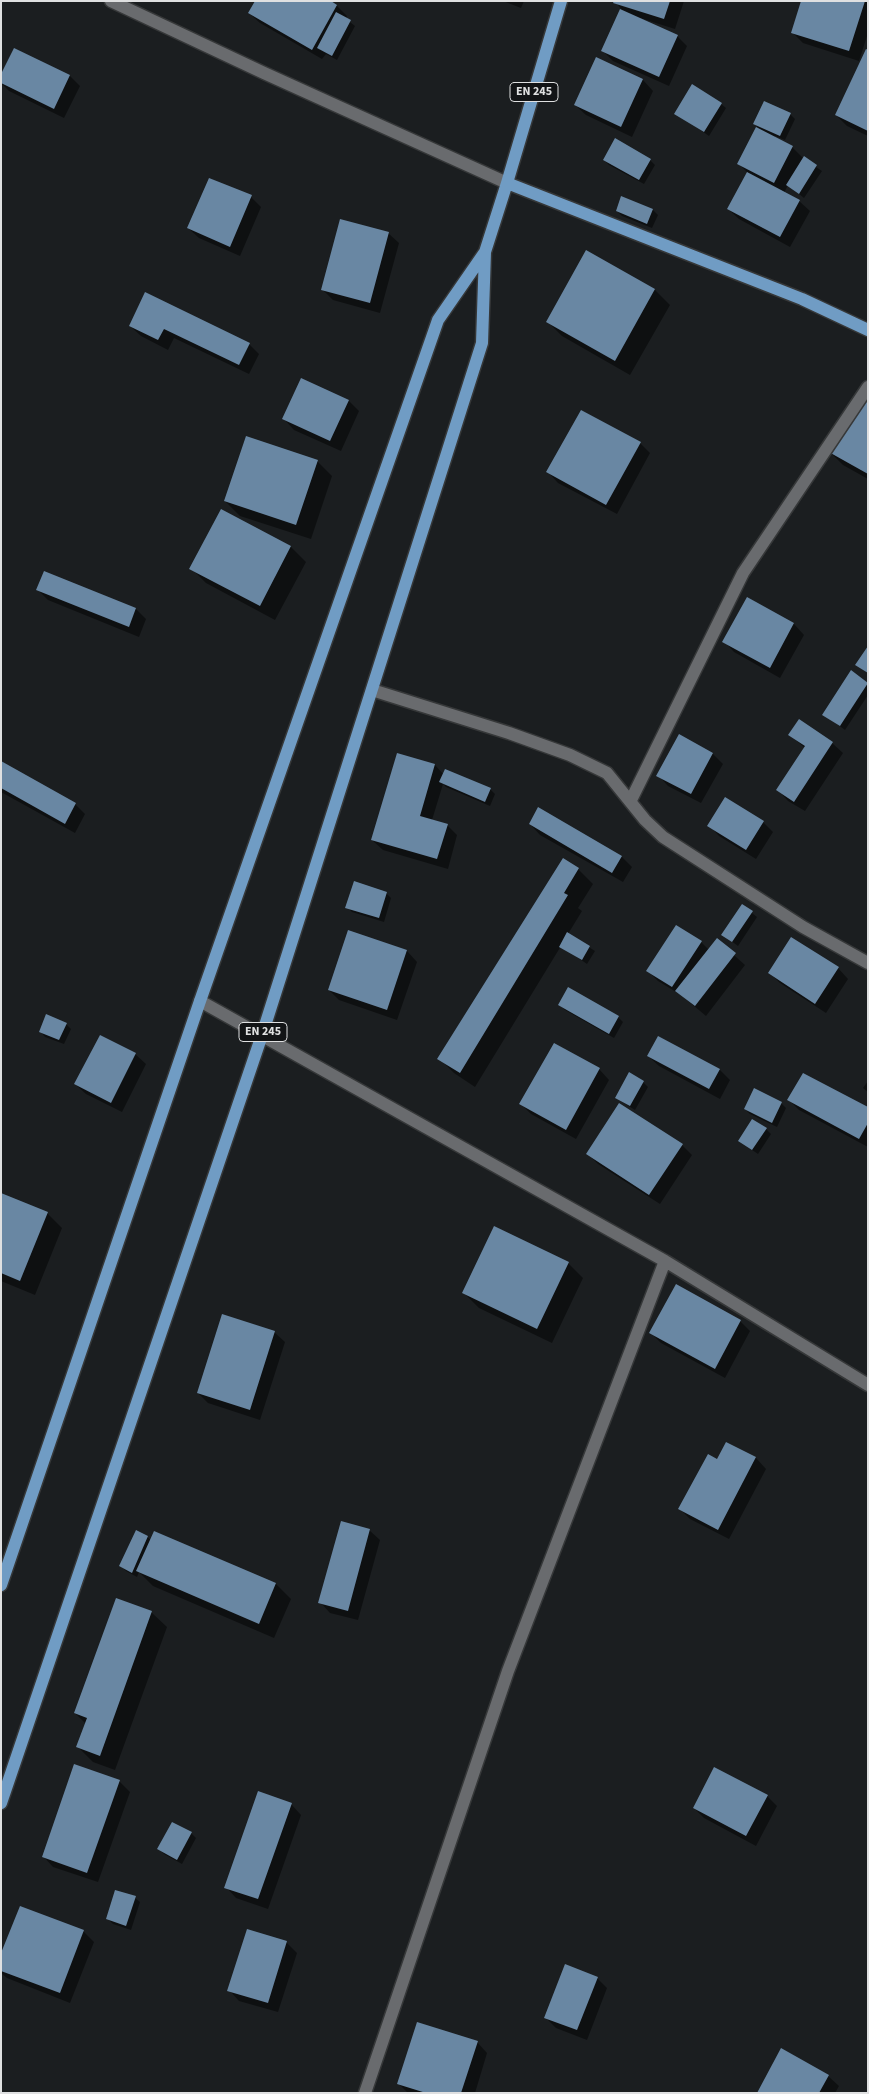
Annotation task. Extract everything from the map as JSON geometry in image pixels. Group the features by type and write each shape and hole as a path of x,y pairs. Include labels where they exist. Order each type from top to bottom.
{"main road":[{"name":"EN 245","path":"507,183 561,1"},
{"path":"1,1585 200,1001 438,320 485,252 507,183 802,299 868,330"},
{"name":"EN 245","path":"1,1803 262,1035 482,343 485,252"}],"street":[{"path":"111,1 264,73 507,183"},
{"path":"630,800 743,573 868,387"},
{"path":"372,690 509,733 570,755 608,773 644,820 663,837 803,927 868,964"},
{"path":"200,1001 665,1262 868,1385"},
{"path":"365,2093 508,1671 665,1262"}],"building":[{"path":"255,1 331,1 337,5 312,50 248,13"},
{"path":"614,1 670,1 664,19 613,3"},
{"path":"801,1 865,1 849,51 791,33"},
{"path":"620,9 678,35 659,77 601,51"},
{"path":"336,12 351,20 332,56 317,48"},
{"path":"14,48 70,75 54,109 1,83 1,74"},
{"path":"866,49 868,50 868,131 835,115"},
{"path":"596,57 643,79 621,127 574,105"},
{"path":"692,84 722,103 704,132 674,114"},
{"path":"764,101 791,113 780,136 753,124"},
{"path":"756,127 793,146 774,183 737,164"},
{"path":"615,138 651,159 639,180 603,160"},
{"path":"804,156 817,165 799,194 786,185"},
{"path":"747,172 800,200 780,237 727,209"},
{"path":"209,178 252,195 230,247 187,228"},
{"path":"621,196 653,209 647,224 616,211"},
{"path":"340,219 389,232 370,303 321,290"},
{"path":"586,250 655,289 615,361 546,322"},
{"path":"145,292 250,343 239,365 164,329 158,340 129,326"},
{"path":"301,378 349,400 330,441 282,419"},
{"path":"868,379 868,474 827,451"},
{"path":"581,410 641,442 606,505 546,472"},
{"path":"246,436 318,460 296,525 224,501"},
{"path":"221,509 291,546 260,606 189,569"},
{"path":"44,571 136,608 129,627 36,590"},
{"path":"747,597 794,623 770,668 722,642"},
{"path":"868,646 868,673 855,665"},
{"path":"851,670 868,683 840,726 822,715"},
{"path":"799,719 833,742 794,802 776,790 805,746 788,735"},
{"path":"679,734 713,753 691,794 656,776"},
{"path":"397,753 435,764 420,816 448,824 437,859 371,840"},
{"path":"1,761 76,803 65,824 1,788"},
{"path":"445,769 491,788 485,802 439,782"},
{"path":"725,797 764,821 746,850 707,826"},
{"path":"538,807 622,856 612,873 529,824"},
{"path":"563,858 579,868 564,893 568,895 460,1073 437,1059"},
{"path":"354,881 387,892 379,918 345,908"},
{"path":"742,904 753,911 732,942 721,935"},
{"path":"676,925 702,941 672,987 646,971"},
{"path":"348,930 407,950 387,1010 328,990"},
{"path":"567,932 590,946 582,960 559,947"},
{"path":"791,937 839,967 815,1004 768,973"},
{"path":"717,938 736,953 695,1006 675,991"},
{"path":"568,987 619,1016 609,1034 558,1005"},
{"path":"46,1014 67,1023 59,1040 39,1032"},
{"path":"100,1035 136,1053 111,1103 74,1084"},
{"path":"658,1036 720,1069 709,1089 647,1056"},
{"path":"554,1043 600,1068 566,1130 519,1104"},
{"path":"629,1072 644,1081 630,1106 615,1098"},
{"path":"803,1073 868,1107 868,1123 859,1139 787,1100"},
{"path":"754,1088 782,1102 772,1123 744,1109"},
{"path":"619,1103 683,1144 649,1195 586,1154"},
{"path":"752,1119 767,1128 752,1150 738,1141"},
{"path":"1,1193 48,1212 20,1281 1,1273"},
{"path":"494,1226 569,1262 537,1329 462,1293"},
{"path":"676,1284 741,1320 715,1369 649,1333"},
{"path":"222,1314 275,1331 250,1410 197,1393"},
{"path":"726,1442 756,1457 718,1530 678,1509 708,1454 717,1459"},
{"path":"341,1521 370,1529 348,1611 318,1603"},
{"path":"136,1530 148,1536 132,1573 119,1566"},
{"path":"154,1531 276,1583 259,1624 136,1571"},
{"path":"116,1598 152,1611 100,1756 76,1747 87,1718 74,1713"},
{"path":"74,1764 120,1780 87,1873 42,1857"},
{"path":"714,1767 768,1795 746,1836 693,1808"},
{"path":"258,1791 292,1803 258,1899 224,1888"},
{"path":"172,1822 192,1832 177,1860 157,1849"},
{"path":"115,1890 136,1896 126,1926 106,1919"},
{"path":"20,1906 84,1930 60,1993 1,1971 1,1953"},
{"path":"247,1929 287,1941 268,2003 227,1991"},
{"path":"565,1964 598,1977 577,2030 544,2018"},
{"path":"417,2022 478,2041 461,2093 426,2093 397,2084"},
{"path":"781,2048 829,2075 819,2093 757,2093"}]}
